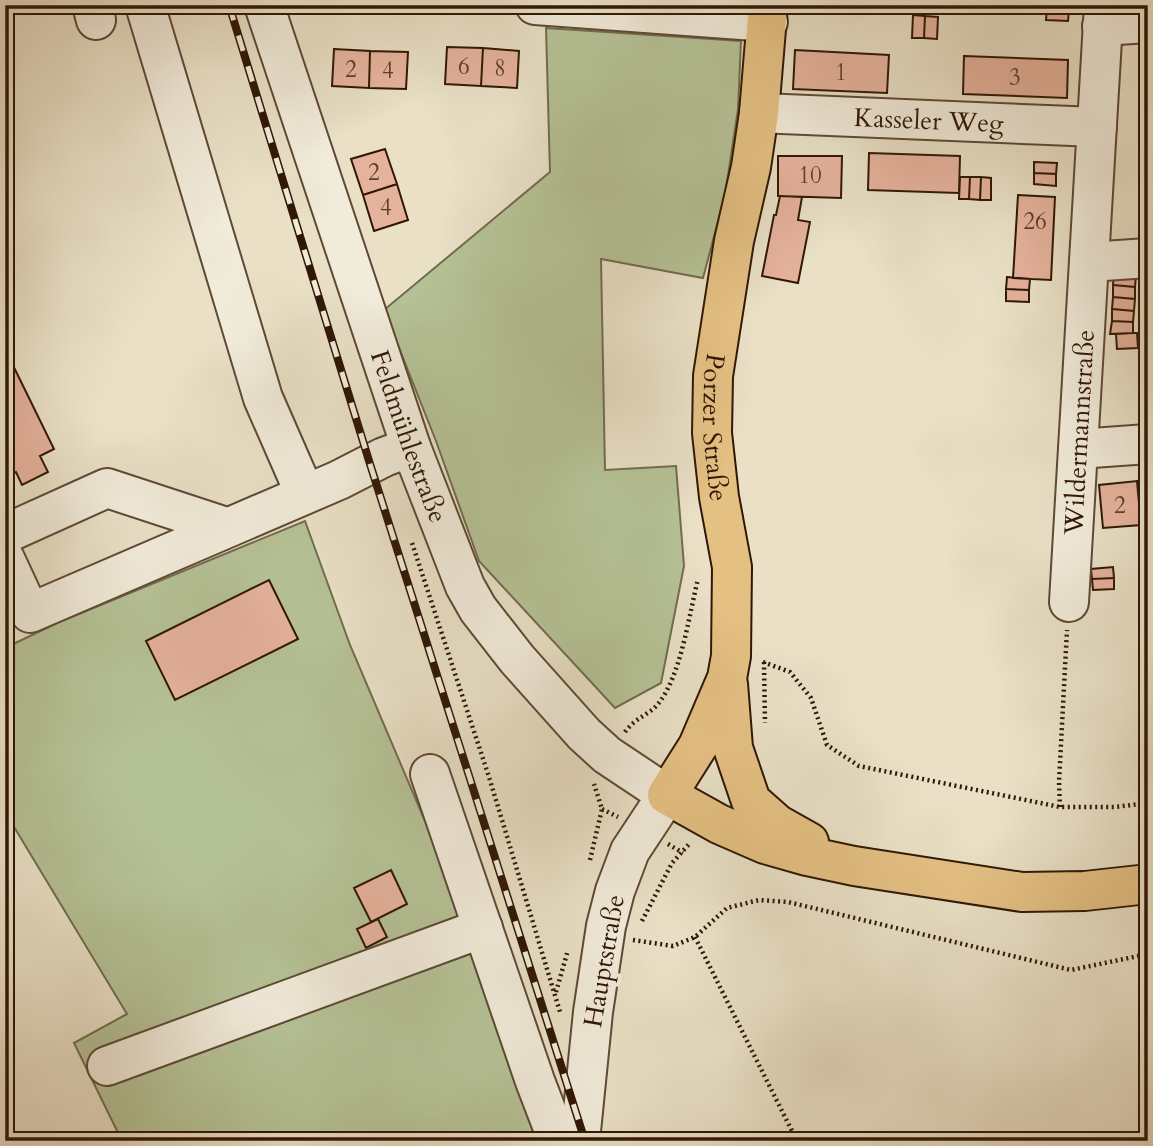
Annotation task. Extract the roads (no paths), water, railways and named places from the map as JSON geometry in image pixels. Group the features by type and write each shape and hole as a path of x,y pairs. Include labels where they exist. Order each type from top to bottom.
{"main road":[{"name":"Porzer Straße","path":"667,795 698,746 740,665 732,567 713,446 713,376 726,285 751,167 768,13"},
{"path":"740,665 733,748 751,801 777,824 854,866"},
{"path":"667,795 765,844 854,866 1022,892 1085,891 1148,884"}],"street":[{"path":"145,5 263,398 305,494"},
{"name":"Feldmühlestraße","path":"264,5 411,447 465,586 478,609 559,707 607,755 667,795"},
{"path":"535,5 768,13"},
{"path":"1103,16 1148,23"},
{"name":"Wildermannstraße","path":"1069,602 1103,16"},
{"name":"Kasseler Weg","path":"759,113 1097,127"},
{"path":"1089,262 1148,258"},
{"path":"1078,449 1148,444"},
{"path":"5,559 18,619 411,447"},
{"path":"5,534 107,488 226,527"},
{"path":"430,774 558,1141"},
{"name":"Hauptstraße","path":"580,1141 593,1012 623,939 615,891 630,851 667,795"},
{"path":"107,1066 483,928"}],"railway":[{"path":"229,5 370,464 585,1141"}]}
